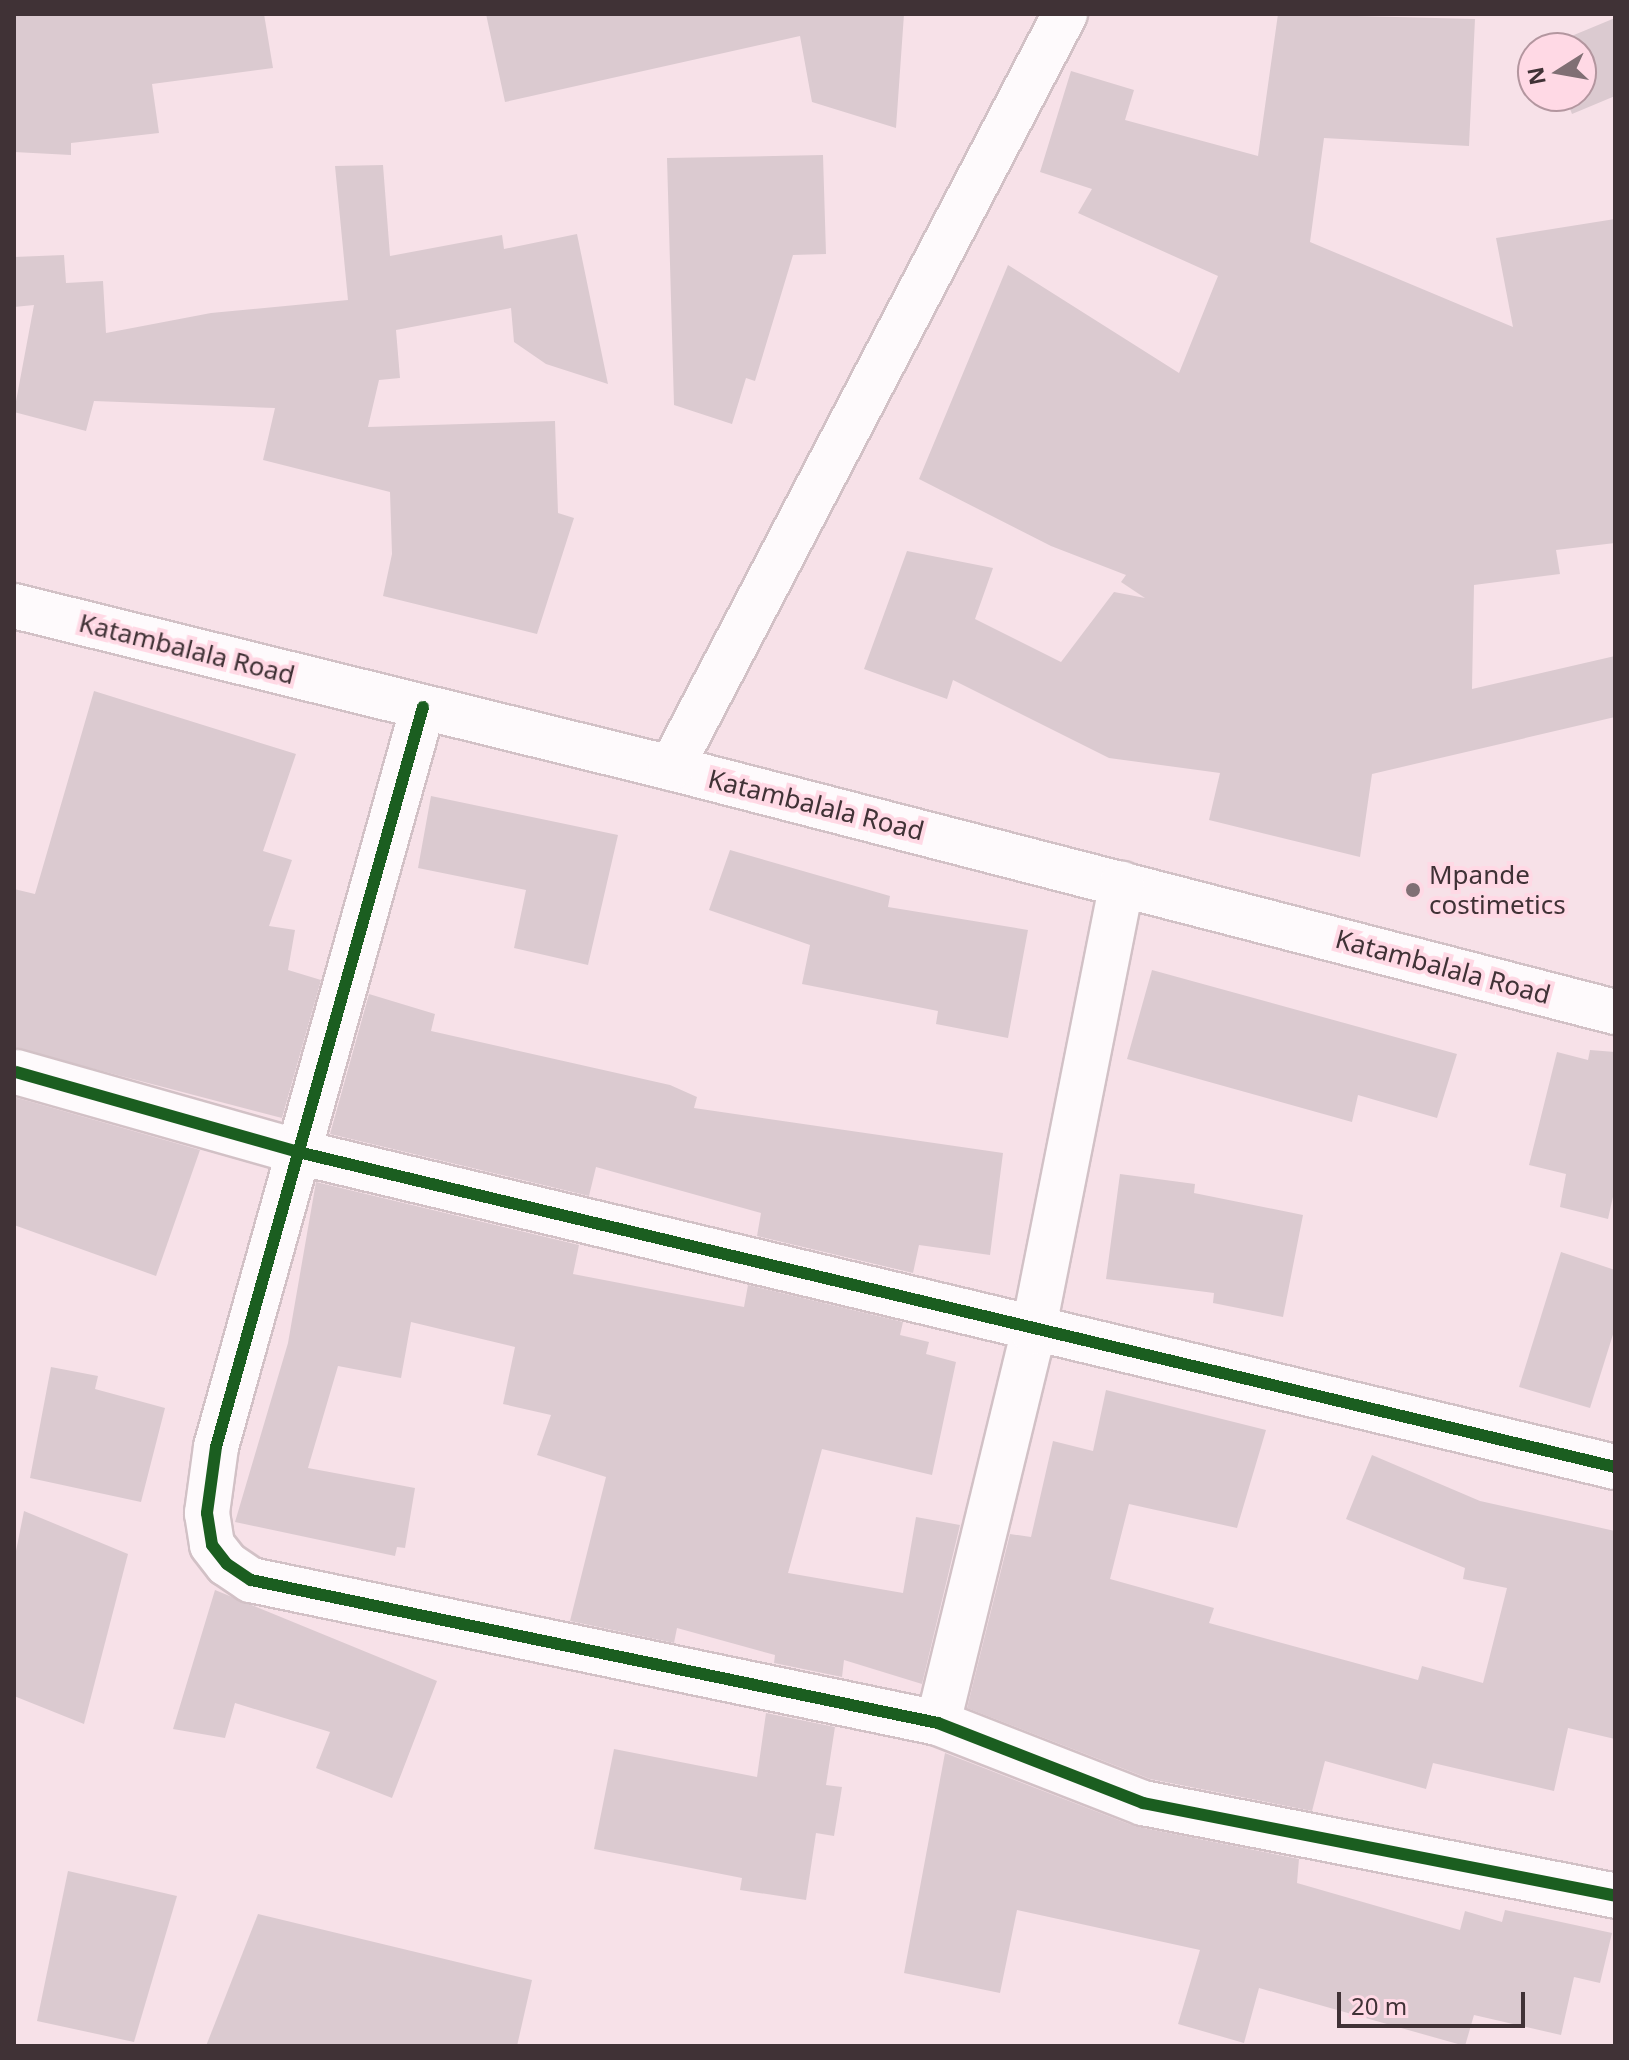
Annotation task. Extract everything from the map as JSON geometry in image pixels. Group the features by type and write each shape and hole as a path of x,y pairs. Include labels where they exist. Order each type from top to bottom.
{"street":[{"path":"671,768 1065,14"},
{"name":"Katambalala Road","path":"14,606 671,768 1615,1012"},
{"path":"423,707 216,1447 207,1513 212,1545 227,1564 251,1580 938,1723 1143,1803 1615,1896"},
{"path":"938,1723 1033,1332 1122,884"},
{"path":"16,1072 298,1152 1033,1332 1615,1467"}],"building":[{"path":"14,14 264,14 273,68 152,84 159,133 71,143 71,155 14,152"},
{"path":"486,14 904,14 896,128 812,102 800,36 505,102"},
{"path":"1278,14 1475,19 1469,146 1324,138 1310,242 1513,327 1496,238 1615,219 1615,543 1556,550 1560,574 1474,585 1472,689 1615,656 1615,717 1372,774 1360,857 1209,820 1220,773 1109,758 953,680 947,699 864,669 907,551 993,568 975,619 1061,662 1114,592 1145,598 1121,582 1126,575 1051,546 919,479 1008,265 1179,373 1218,276 1078,213 1092,189 1040,172 1071,71 1134,90 1125,120 1258,156"},
{"path":"1615,18 1615,96 1597,104 1597,32 1581,32"},
{"path":"823,155 826,254 793,255 755,381 746,378 732,424 674,405 667,158"},
{"path":"383,165 390,256 502,235 504,249 577,234 608,384 546,364 514,342 511,308 396,330 400,378 379,380 368,427 555,421 558,513 574,518 537,634 383,596 392,554 390,492 263,460 275,408 94,401 86,431 14,412 34,305 14,307 14,257 64,255 66,283 103,281 106,333 211,313 348,300 335,166"},
{"path":"94,691 296,754 263,851 292,860 269,926 295,930 288,970 321,980 282,1118 14,1048 14,889 35,894"},
{"path":"431,796 618,835 588,965 514,948 526,890 418,868"},
{"path":"730,850 890,896 888,907 1028,930 1008,1038 936,1024 938,1011 802,984 810,945 709,910"},
{"path":"1152,970 1457,1054 1437,1118 1358,1095 1352,1122 1127,1059"},
{"path":"369,994 435,1014 431,1031 670,1085 697,1097 694,1108 1003,1153 990,1255 919,1245 913,1273 757,1236 761,1213 596,1167 589,1196 330,1134"},
{"path":"1590,1050 1615,1052 1615,1188 1608,1219 1560,1207 1566,1174 1529,1165 1557,1052 1588,1060"},
{"path":"14,1097 200,1150 156,1276 14,1225"},
{"path":"1120,1174 1195,1184 1194,1193 1303,1215 1283,1317 1213,1303 1214,1293 1106,1279"},
{"path":"316,1182 579,1245 573,1274 744,1307 748,1285 903,1322 900,1335 929,1342 926,1354 956,1362 932,1475 822,1449 788,1573 903,1593 916,1517 960,1525 922,1684 844,1660 842,1677 774,1663 775,1655 677,1628 674,1643 570,1621 606,1477 537,1455 551,1415 503,1404 515,1347 411,1322 401,1378 338,1366 308,1468 415,1488 405,1548 397,1547 395,1556 235,1522 288,1343"},
{"path":"1561,1252 1615,1270 1615,1328 1590,1408 1519,1387"},
{"path":"51,1367 98,1376 95,1389 165,1408 141,1502 30,1478"},
{"path":"1106,1390 1266,1430 1237,1528 1129,1504 1110,1579 1214,1608 1209,1623 1418,1680 1422,1666 1483,1683 1507,1588 1463,1579 1465,1568 1346,1519 1372,1455 1480,1501 1615,1531 1615,1739 1568,1728 1554,1791 1433,1763 1426,1789 1325,1761 1312,1811 1150,1779 967,1708 1010,1534 1031,1537 1053,1441 1093,1451"},
{"path":"24,1511 128,1554 84,1724 14,1696 14,1561"},
{"path":"215,1590 437,1681 392,1798 316,1768 330,1732 235,1703 225,1738 173,1729"},
{"path":"766,1713 835,1727 826,1785 842,1787 834,1836 816,1833 806,1900 740,1890 742,1878 594,1849 614,1749 757,1777"},
{"path":"945,1753 1134,1826 1299,1859 1297,1883 1460,1930 1465,1911 1502,1922 1505,1910 1612,1933 1600,1983 1574,1977 1561,2035 1474,2015 1465,2046 1259,1988 1244,2043 1178,2024 1200,1950 1017,1910 1000,1993 904,1973"},
{"path":"68,1871 177,1896 134,2042 37,2021"},
{"path":"258,1914 532,1980 517,2046 206,2046"}],"cycle path":[{"path":"423,707 216,1447 207,1513 212,1545 227,1564 251,1580 938,1723 1143,1803 1615,1896"},
{"path":"16,1072 298,1152 1615,1467"}],"place":[{"name":"Mpande costimetics","path":"1413,890"}]}
